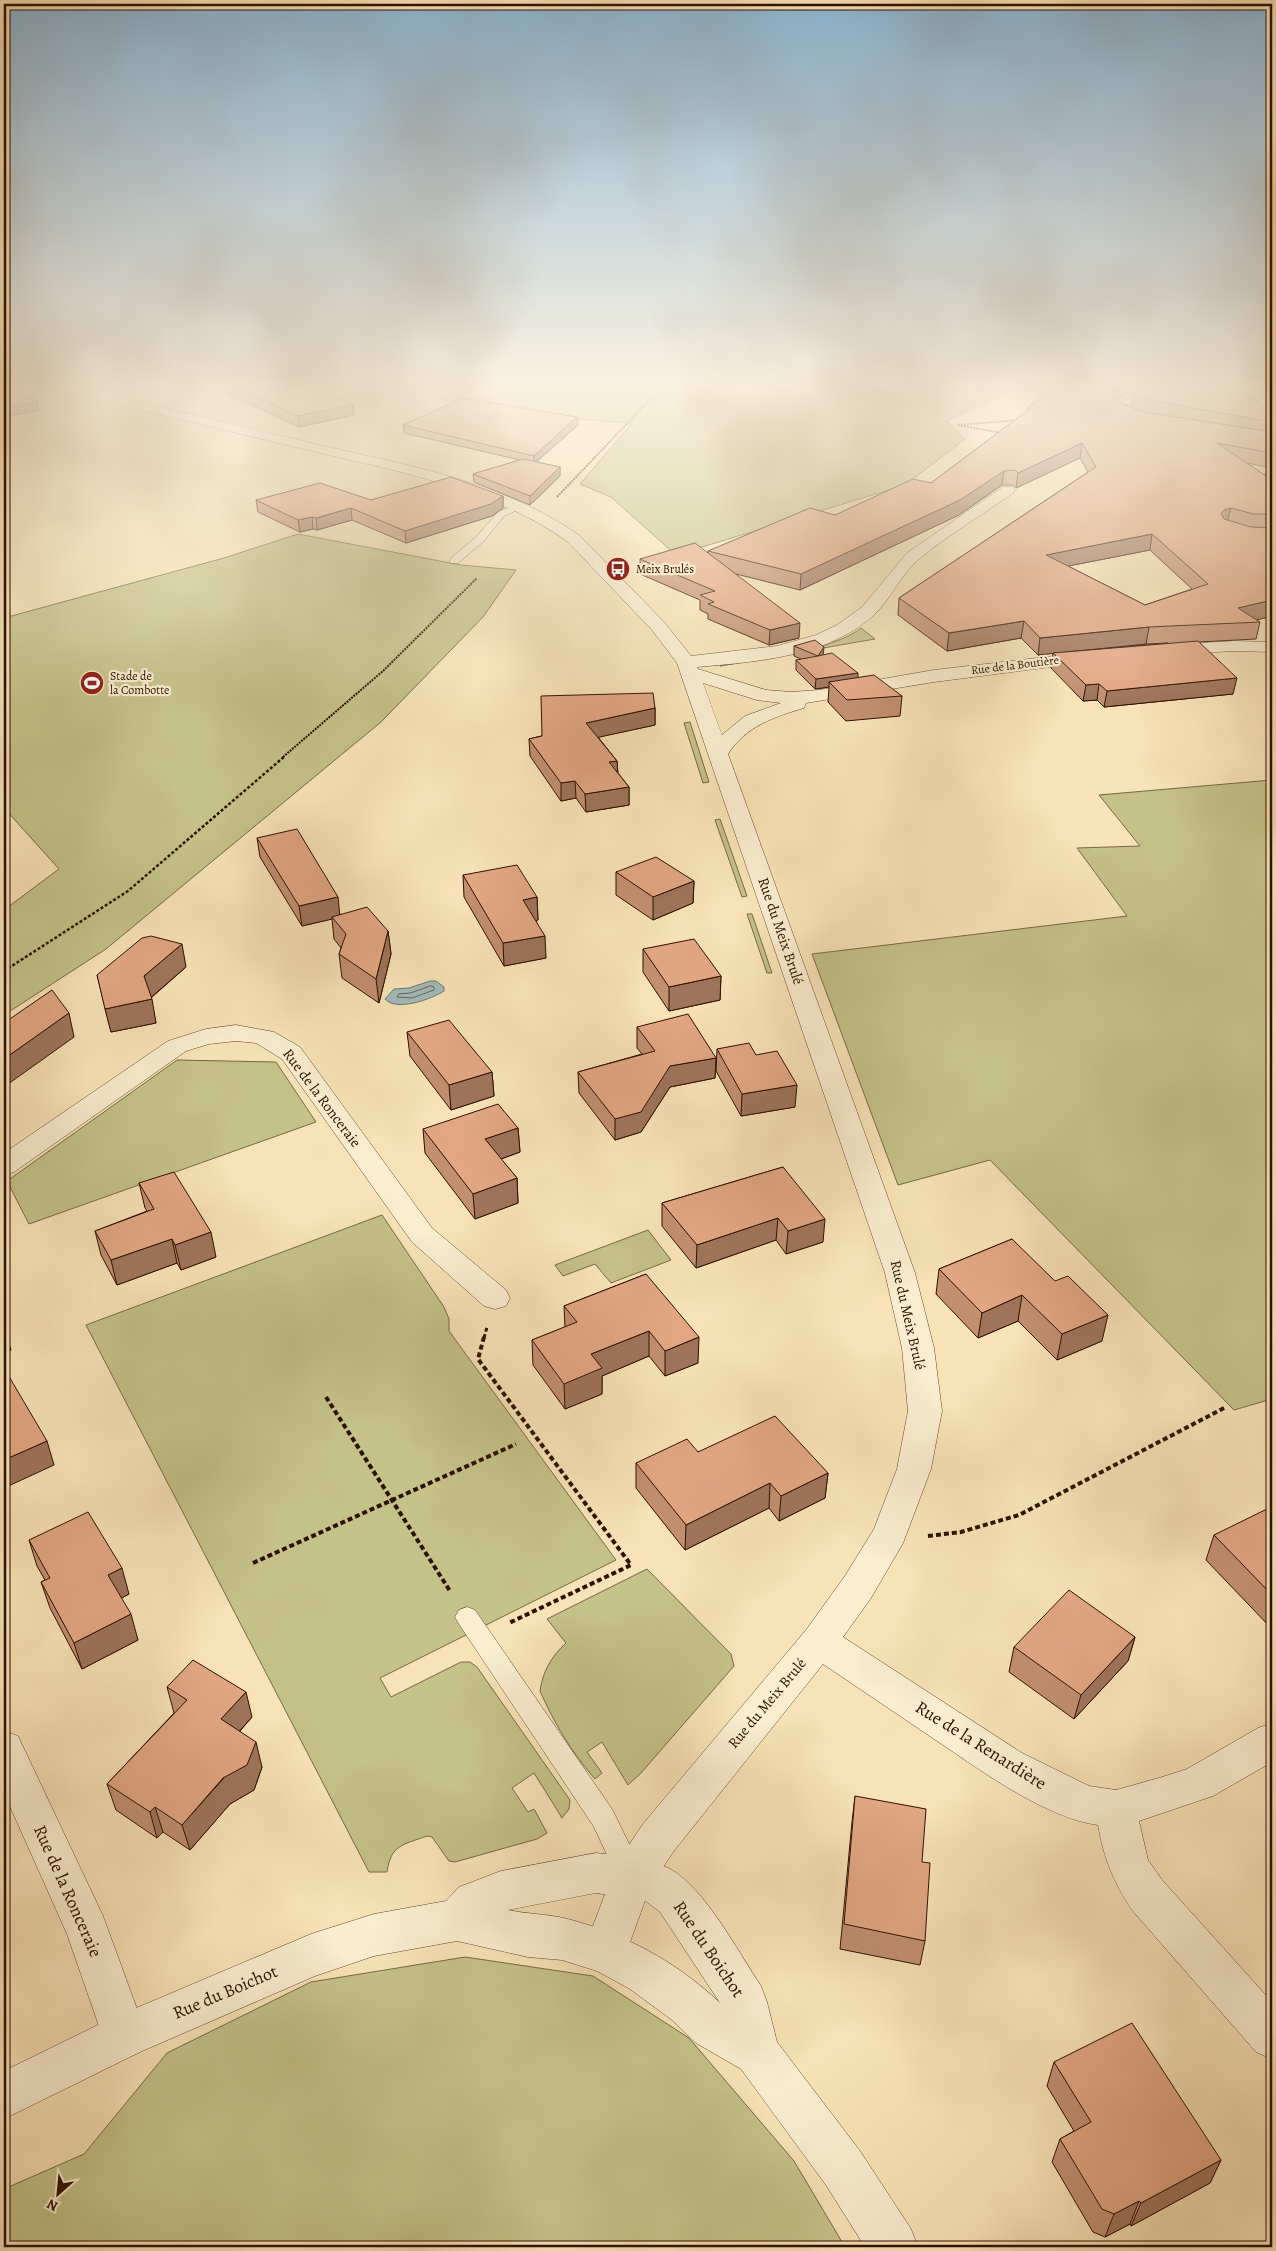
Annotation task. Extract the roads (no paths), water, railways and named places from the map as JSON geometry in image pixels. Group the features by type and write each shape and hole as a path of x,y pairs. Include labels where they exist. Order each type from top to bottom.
{"street":[{"name":"Rue du Meix Brulé","path":"479,492 538,517 560,529 585,549 658,626 688,668 714,711 718,754 900,1273 918,1348 925,1411 914,1469 890,1533 858,1587 819,1641 658,1838 632,1878 605,1952"},
{"path":"688,668 806,644 842,629 862,616 872,606 913,556 1005,492"},
{"path":"1144,651 1210,647 1272,648"},
{"name":"Rue de la Boutière","path":"714,711 734,698 820,696 934,676 1110,655"},
{"name":"Rue de la Boutière","path":"688,668 764,696"},
{"name":"Rue de la Boutière","path":"718,754 726,740 740,727 757,716 820,696"},
{"name":"Rue de la Boutière","path":"714,711 757,716"},
{"name":"Rue de la Ronceraie","path":"4,1166 177,1046 209,1035 226,1033 250,1034 270,1038 291,1053 422,1235 495,1298"},
{"name":"Rue de la Renardière","path":"819,1641 1008,1766 1061,1794 1089,1805 1116,1809"},
{"path":"1272,1741 1200,1782 1159,1797 1116,1809 1123,1846 1130,1869 1147,1895 1272,2036"},
{"name":"Rue de la Ronceraie","path":"4,1749 88,1931 124,2036"},
{"name":"Rue du Boichot","path":"457,1920 474,1902 501,1891 596,1873 655,1883 674,1897 698,1929 745,2002 757,2053"},
{"name":"Rue du Boichot","path":"4,2096 124,2036 311,1956 374,1935 457,1920 528,1936 562,1939 605,1952 646,1973 688,2004 712,2027 757,2053 843,2168 892,2247"}],"lane":[{"path":"454,561 480,539 501,514 517,507"},
{"path":"474,1627 603,1818 632,1878"}],"water":[{"path":"430,981 436,981 444,987 444,991 414,1003 397,1004 390,1003 385,999 394,989 409,988"}],"place":[{"name":"Meix Brulés","path":"618,569"},
{"name":"Stade de la Combotte","path":"92,683"}]}
